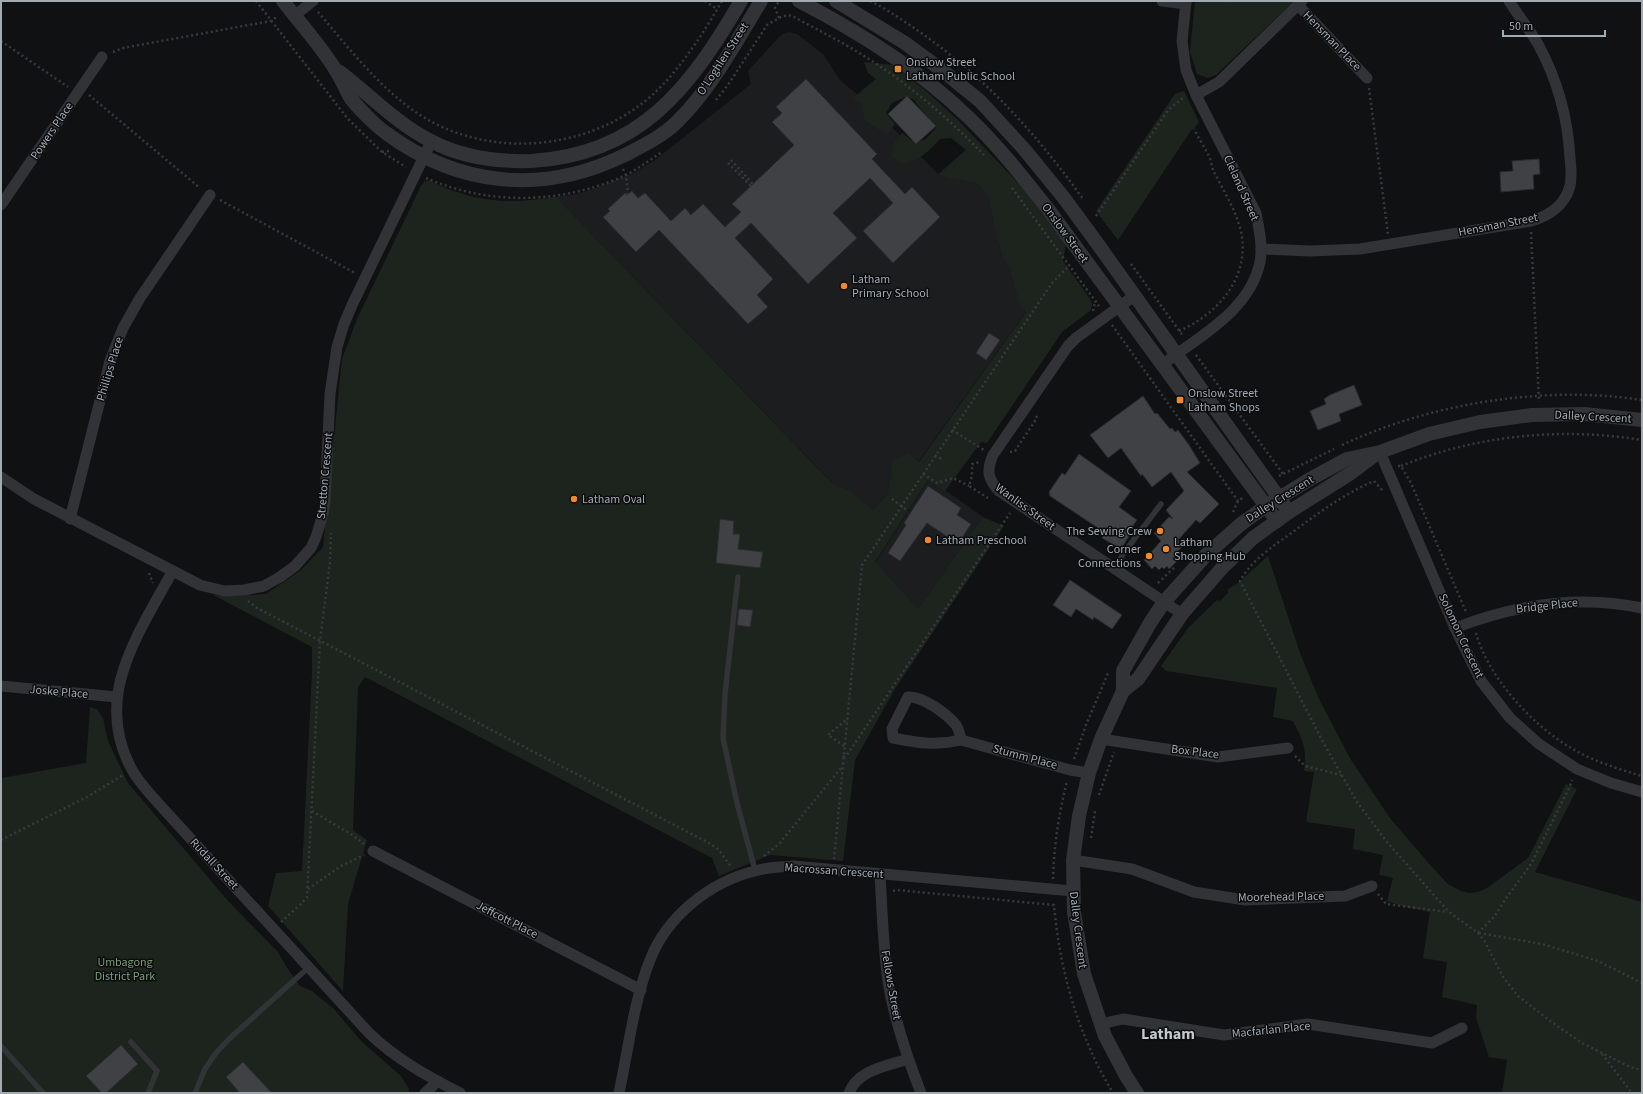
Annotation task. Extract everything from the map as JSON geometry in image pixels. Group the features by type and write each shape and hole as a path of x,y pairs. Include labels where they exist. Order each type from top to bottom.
{"street":[{"name":"O'Loghlen Street","path":"283,1 335,68 351,98 385,132 423,157 451,168 480,177 515,180 550,179 581,172 613,161 659,136 678,121 707,88 761,1"},
{"name":"O'Loghlen Street","path":"335,68 362,89 392,117 431,142 471,156 485,159 516,161 548,160 575,155 610,143 632,131 660,111 694,73 741,1"},
{"name":"Onslow Street","path":"799,1 841,23 893,56 931,84 967,115 1009,161 1048,208 1277,521"},
{"name":"Onslow Street","path":"836,1 905,43 944,71 980,101 1024,149 1064,198 1289,512"},
{"path":"1162,1 1186,2"},
{"name":"Hensman Street","path":"1261,249 1310,251 1360,249 1531,221 1548,215 1558,207 1566,196 1570,186 1571,174 1570,150 1560,96 1550,69 1538,44 1509,1"},
{"path":"294,16 311,2"},
{"name":"Cleland Street","path":"1162,365 1222,319 1240,303 1249,289 1256,273 1260,262 1261,249 1260,230 1256,213 1195,92 1186,70 1183,51 1183,27 1186,2"},
{"path":"1195,92 1219,82 1300,3"},
{"name":"Hensman Place","path":"1300,3 1367,78"},
{"name":"Powers Place","path":"1,205 102,57"},
{"path":"967,115 980,101"},
{"name":"Stretton Crescent","path":"1,477 34,499 70,519 200,585 224,591 248,589 264,586 288,572 303,557 316,537 323,514 325,502 330,394 334,365 344,324 431,142"},
{"name":"Phillips Place","path":"70,519 110,361 123,328 140,298 210,195"},
{"name":"Wanliss Street","path":"1134,296 1076,338 1068,346 993,456 989,469 990,480 999,491 1182,614"},
{"name":"Dalley Crescent","path":"1137,1093 1126,1076 1100,1024 1092,1000 1080,954 1074,912 1074,860 1079,816 1089,773 1101,739 1123,691 1123,671 1150,623 1164,602 1207,554 1241,524 1279,498 1348,459 1380,452 1429,434 1480,422 1540,415 1584,414 1642,420"},
{"path":"1210,431 1224,422"},
{"name":"Dalley Crescent","path":"1123,691 1138,679 1182,614 1228,563 1253,538 1289,512 1351,473 1380,452"},
{"name":"Solomon Crescent","path":"1380,452 1454,628 1481,681 1510,718 1538,744 1577,769 1611,783 1642,792"},
{"name":"Rudall Street","path":"172,572 125,663 119,685 117,697 117,719 121,743 132,770 149,792 308,967 385,1049 412,1067 460,1093"},
{"name":"Bridge Place","path":"1454,628 1502,612 1550,604 1590,602 1642,608"},
{"name":"Joske Place","path":"1,686 117,697"},
{"name":"Stumm Place","path":"961,740 957,726 938,709 914,697 908,698 892,730 893,738 924,744 944,744 961,740 1070,770 1089,773"},
{"name":"Box Place","path":"1101,739 1218,757 1288,748"},
{"name":"Jeffcott Place","path":"373,851 640,990"},
{"name":"Moorehead Place","path":"1074,860 1132,870 1194,892 1245,900 1345,896 1372,886"},
{"name":"Macrossan Crescent","path":"619,1093 640,990 650,960 666,932 686,908 711,889 736,877 755,870 794,866 1073,891"},
{"name":"Fellows Street","path":"880,874 882,927 888,982 897,1023 908,1059 921,1093"},
{"name":"Macfarlan Place","path":"1100,1024 1123,1019 1224,1035 1308,1024 1432,1043 1462,1028"},
{"path":"849,1093 852,1085 859,1078 868,1073 908,1059"},
{"path":"425,1093 438,1082"}],"lane":[{"path":"1115,569 1124,554 1161,504"},
{"path":"738,577 725,694 723,738 737,803 755,870"},
{"path":"195,1093 205,1069 216,1053 229,1039 308,967"},
{"path":"131,1042 157,1071 148,1093"},
{"path":"1,1046 43,1093"}],"path":[{"path":"256,1 329,96"},
{"path":"705,1 717,9"},
{"path":"311,2 373,75 388,90 419,114 455,132 485,141 522,145 575,137 589,133 611,123 640,105 671,74 685,57 722,1"},
{"path":"779,1 775,8 779,18"},
{"path":"1224,1 1230,1"},
{"path":"728,85 767,25 788,15 864,56 910,88 960,130 986,157"},
{"path":"123,48 271,21"},
{"path":"1,41 71,89"},
{"path":"1367,78 1371,94 1390,244"},
{"path":"1100,222 1096,216 1169,109 1195,92"},
{"path":"86,93 210,195 365,278"},
{"path":"1179,331 1190,326 1206,315 1220,302 1234,284 1240,270 1243,253 1242,237 1236,217 1212,167 1207,153 1194,129"},
{"path":"1054,158 1086,203"},
{"path":"728,163 750,186 753,184 731,160"},
{"path":"628,194 626,175 644,165"},
{"path":"423,181 426,178"},
{"path":"1008,183 1070,266 1238,501 1233,513"},
{"path":"1531,221 1540,415"},
{"path":"832,869 862,565 1052,283 1082,256"},
{"path":"1128,260 1283,474 1346,444 1425,415 1460,406 1496,399 1539,396 1597,395 1642,400"},
{"path":"952,430 993,456"},
{"path":"1401,466 1463,445 1500,438 1578,433 1620,436 1642,440"},
{"path":"935,456 943,460"},
{"path":"923,474 937,483 953,478 969,486"},
{"path":"1385,493 1374,482 1355,490 1334,502 1263,554 1245,572 1240,580 1356,802 1378,830 1449,912 1478,933 1485,942 1503,977 1518,996 1550,1022 1582,1043 1630,1067 1642,1070"},
{"path":"892,499 908,511"},
{"path":"843,757 847,755 1011,512 1018,504"},
{"path":"273,928 307,897 320,641 330,562 331,532"},
{"path":"1156,585 1178,564"},
{"path":"248,589 247,600 257,608 709,843 719,850 736,877"},
{"path":"1471,622 1492,668 1509,694 1537,724 1571,748 1621,770 1642,776"},
{"path":"845,746 828,735 848,719"},
{"path":"1097,801 1119,741"},
{"path":"1288,748 1305,766 1342,775"},
{"path":"764,856 784,838 842,768"},
{"path":"1478,933 1494,917 1531,864 1570,786 1573,774 1577,769"},
{"path":"1,840 87,797 132,770"},
{"path":"1053,877 1056,839 1062,800 1070,770"},
{"path":"1091,839 1096,809"},
{"path":"308,889 341,866 373,851 354,836 312,811"},
{"path":"1372,886 1386,904 1449,912"},
{"path":"881,893 897,890 1054,905 1057,936 1071,1000 1089,1048 1113,1093"},
{"path":"1478,933 1542,944 1598,961 1642,983"},
{"path":"1600,1052 1632,1093"}],"shaded area":[{"name":"Latham Primary School","path":"789,32 797,34 823,54 840,80 869,104 938,174 970,146 1063,260 873,525 556,197 577,194 596,188 637,171 655,160 751,84 748,71 779,37"},
{"name":"Latham Preschool","path":"929,479 983,517 918,609 875,563"}],"green space":[{"path":"1195,1 1294,1 1216,75 1207,78 1197,74 1190,52"},
{"path":"864,62 893,65 925,90 958,120 1024,189 1066,244 1063,261 1092,303 1091,310 1062,332 987,443 981,442 945,491 928,480 875,562 918,609 983,517 1004,526 895,689 855,760 843,861 770,855 719,876 712,858 365,677 358,687 353,830 367,840 348,904 343,991 268,906 276,873 302,871 312,647 213,595 236,596 266,594 301,570 323,547 342,359 357,319 421,186 424,182 429,180 448,189 478,198 499,201 521,201 556,197 833,484 850,491 873,510 888,494 893,460 908,454 919,462 1026,312 1019,303 1010,269 1002,255 989,197 979,184 939,175 966,150 951,138 940,139 923,155 902,164 891,156 894,143 902,133 915,143 926,139 936,128 913,99 905,97 892,103 886,113 895,124 887,135 864,120 862,104 853,98 876,79 868,73"},
{"path":"1184,91 1199,122 1194,129 1192,129 1118,240 1096,211 1175,94"},
{"path":"1268,556 1300,653 1319,699 1351,760 1390,818 1448,884 1461,891 1469,893 1478,892 1487,888 1528,858 1566,784 1577,789 1535,872 1642,902 1642,1093 1502,1093 1507,1060 1489,1057 1476,1018 1477,1005 1442,997 1447,962 1423,958 1430,912 1405,907 1387,901 1393,878 1379,875 1383,855 1353,849 1355,829 1306,822 1314,772 1304,771 1305,756 1303,745 1293,721 1273,717 1277,688 1166,671 1161,666 1188,628 1217,600 1220,601 1228,593 1228,589 1238,583"},
{"name":"Umbagong District Park","path":"90,707 97,709 103,718 108,741 128,783 229,902 278,952 300,986 312,991 334,1009 361,1041 401,1076 409,1089 408,1093 1,1093 1,778 86,763"}],"building":[{"path":"806,79 877,154 872,159 905,194 912,187 940,217 893,263 863,231 893,203 870,178 833,213 857,238 808,284 751,223 735,238 773,279 757,295 768,307 748,324 659,230 636,252 603,217 610,211 608,209 625,193 627,195 632,191 638,198 645,193 671,221 685,208 691,215 703,204 725,227 741,212 732,204 794,145 772,122 782,113 776,107"},
{"path":"907,96 936,126 916,144 888,114"},
{"path":"1539,159 1540,174 1533,175 1534,189 1501,192 1500,172 1513,171 1512,161"},
{"path":"989,333 1000,340 986,360 976,353"},
{"path":"1354,385 1362,405 1339,414 1341,421 1318,430 1310,411 1326,404 1324,399 1330,395"},
{"path":"1143,396 1155,414 1157,413 1170,429 1172,428 1175,432 1178,430 1189,445 1200,463 1187,472 1219,504 1200,523 1196,520 1178,540 1178,543 1182,547 1178,551 1180,553 1178,556 1180,558 1169,569 1167,566 1164,569 1162,567 1159,570 1155,566 1152,569 1144,560 1161,541 1154,533 1169,517 1173,519 1166,510 1184,491 1171,472 1152,487 1142,474 1141,476 1121,448 1108,458 1090,435"},
{"path":"1079,454 1131,491 1119,507 1137,520 1127,534 1129,536 1121,549 1102,538 1103,536 1097,532 1098,528 1050,496 1049,492 1062,473 1065,475"},
{"path":"928,486 961,508 957,515 971,524 958,544 927,523 900,561 888,553 906,525 904,523"},
{"path":"720,519 734,521 733,534 740,534 738,549 763,552 760,568 716,563"},
{"path":"1070,580 1122,615 1112,629 1094,617 1093,620 1076,609 1071,617 1053,605"},
{"path":"739,609 753,610 750,627 737,625"},
{"path":"121,1045 138,1064 106,1093 102,1093 86,1076"},
{"path":"243,1062 272,1093 240,1093 226,1077"}],"place":[{"name":"Onslow Street Latham Public School","path":"898,69"},
{"name":"Latham Primary School","path":"844,286"},
{"name":"Onslow Street Latham Shops","path":"1180,400"},
{"name":"Latham Oval","path":"574,499"},
{"name":"The Sewing Crew","path":"1160,531"},
{"name":"Latham Preschool","path":"928,540"},
{"name":"Latham Shopping Hub","path":"1166,549"},
{"name":"Corner Connections","path":"1149,556"}],"district":[{"name":"Latham","path":"1168,1034"}]}
